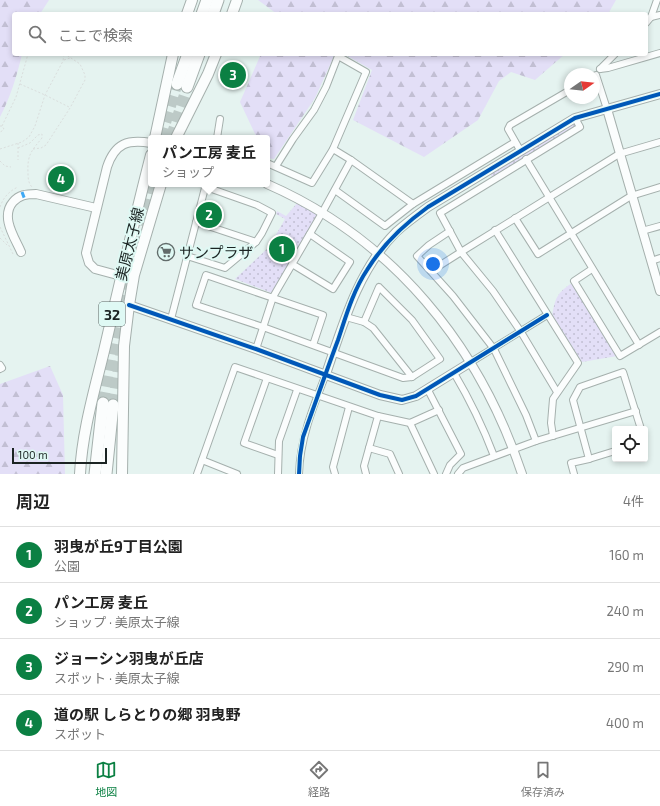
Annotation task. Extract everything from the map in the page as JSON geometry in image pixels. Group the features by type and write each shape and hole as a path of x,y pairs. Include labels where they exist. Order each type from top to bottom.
{"highway":[{"path":"203,12 207,0"},
{"path":"214,12 218,0"},
{"path":"188,56 182,85 198,56"},
{"path":"95,474 108,404 106,474"}],"main road":[{"path":"188,12 192,0"},
{"path":"233,12 237,0"},
{"path":"156,135 173,56"},
{"path":"178,135 208,74 215,56"},
{"name":"美原太子線","path":"80,474 81,456 92,400 148,168"},
{"name":"美原太子線","path":"122,474 124,346 129,305 134,275 159,187"}],"street":[{"path":"648,21 651,17 657,0"},
{"path":"651,17 660,15"},
{"path":"600,69 660,53"},
{"path":"270,164 312,183 333,149 366,72 338,56 326,87 314,110 276,166"},
{"path":"600,69 613,56"},
{"path":"600,89 660,291"},
{"path":"520,150 508,129 510,125 564,94"},
{"path":"299,474 303,437 346,317 361,280 378,254 396,232 428,207 575,118 660,94"},
{"path":"557,392 521,332 493,291 461,252 440,213 580,127 575,118"},
{"path":"217,135 220,119"},
{"path":"121,276 95,269 89,263 86,253 96,208 110,160 116,149 133,141 148,143"},
{"path":"335,190 385,226 413,204 515,142"},
{"path":"431,270 620,154 660,142"},
{"path":"333,149 413,204"},
{"path":"526,159 639,344"},
{"path":"256,349 273,297 351,160"},
{"path":"487,171 492,181"},
{"path":"270,185 295,197 322,213 378,254 420,294 452,333 471,362 498,412 522,474"},
{"path":"171,319 205,187"},
{"path":"187,256 225,268 256,242 272,213 257,205 211,187"},
{"path":"515,218 538,254 632,196 660,187"},
{"path":"21,252 9,225 8,218 9,207 20,196 26,194 36,194 96,208"},
{"path":"196,222 256,242"},
{"path":"642,231 660,226"},
{"path":"495,230 547,316 578,363 553,398 551,423 553,436"},
{"path":"450,231 429,245 418,256 474,322 494,349 526,415 536,441"},
{"path":"292,264 333,289 350,262 310,234"},
{"path":"651,261 660,258"},
{"path":"592,269 574,281 620,356 660,332"},
{"path":"313,345 323,315 206,275 196,305 263,327 403,378 412,377 440,359 412,320 379,287 364,322"},
{"path":"129,305 326,374 380,395 402,400 416,396 428,390 547,316"},
{"path":"346,317 364,322 373,328 412,377"},
{"path":"0,366 2,368 0,369"},
{"path":"197,474 235,367 349,407 378,416 410,423 439,410"},
{"path":"589,459 573,400 580,387 623,372 640,426"},
{"path":"454,373 485,432 494,456"},
{"path":"267,378 244,443 278,455"},
{"path":"278,474 279,441 298,390"},
{"path":"428,390 461,454 450,465 446,474"},
{"path":"335,474 333,467 349,407"},
{"path":"458,474 463,468 513,449 636,411"},
{"path":"366,474 364,466 378,416"},
{"path":"410,423 434,474"},
{"path":"369,448 390,454 399,474"},
{"path":"574,474 571,463 612,452"},
{"path":"202,460 237,474"}],"path":[{"path":"0,132 3,130 1,126 16,97 27,56"},
{"path":"0,149 18,143 29,137 33,132 45,95 64,56"},
{"path":"33,149 41,148 46,145 70,108 85,80 83,69 80,64 68,56"},
{"path":"63,61 72,58"},
{"path":"19,84 70,108"},
{"path":"18,148 30,144 41,134 42,138 33,149 28,159 27,168 30,186 35,189"},
{"path":"18,143 18,160"},
{"path":"0,161 5,166 11,167"},
{"path":"0,207 2,201 8,193 18,187"},
{"path":"0,238 8,246"}],"green space":[{"path":"0,0 49,0 41,12 12,12 12,56 22,56 13,87 0,117"},
{"path":"258,0 616,0 609,12 274,12"},
{"path":"260,56 334,56 315,98 274,159 270,158 270,135 256,135 240,102"},
{"path":"348,56 563,56 535,80 511,72 499,81 478,120 424,157 353,120 372,70"},
{"path":"573,122 576,123 576,126 494,177 491,176 491,172"},
{"path":"298,202 318,214 272,293 235,279 269,247 285,219 276,214 277,211 286,216"},
{"path":"572,283 617,356 582,362 552,316 554,305 558,296"},
{"path":"50,366 63,395 65,474 0,474 0,384"}],"tunnel":[{"path":"162,135 177,84"},
{"path":"172,135 187,87"},
{"path":"103,403 117,326 149,187"},
{"path":"113,405 121,352"}],"marked path":[{"path":"22,192 25,200"}],"cycle path":[{"path":"299,474 303,437 350,304 362,278 387,243 410,221 428,207 575,118 660,94"},
{"path":"129,305 256,349 380,395 402,400 416,396 547,315"}],"place":[{"name":"ジョーシン羽曳が丘店","path":"233,75"},
{"name":"道の駅 しらとりの郷 羽曳野","path":"61,179"},
{"name":"パン工房 麦丘","path":"209,215"},
{"name":"羽曳が丘9丁目公園","path":"282,249"},
{"name":"サンプラザ","path":"166,252"}]}
